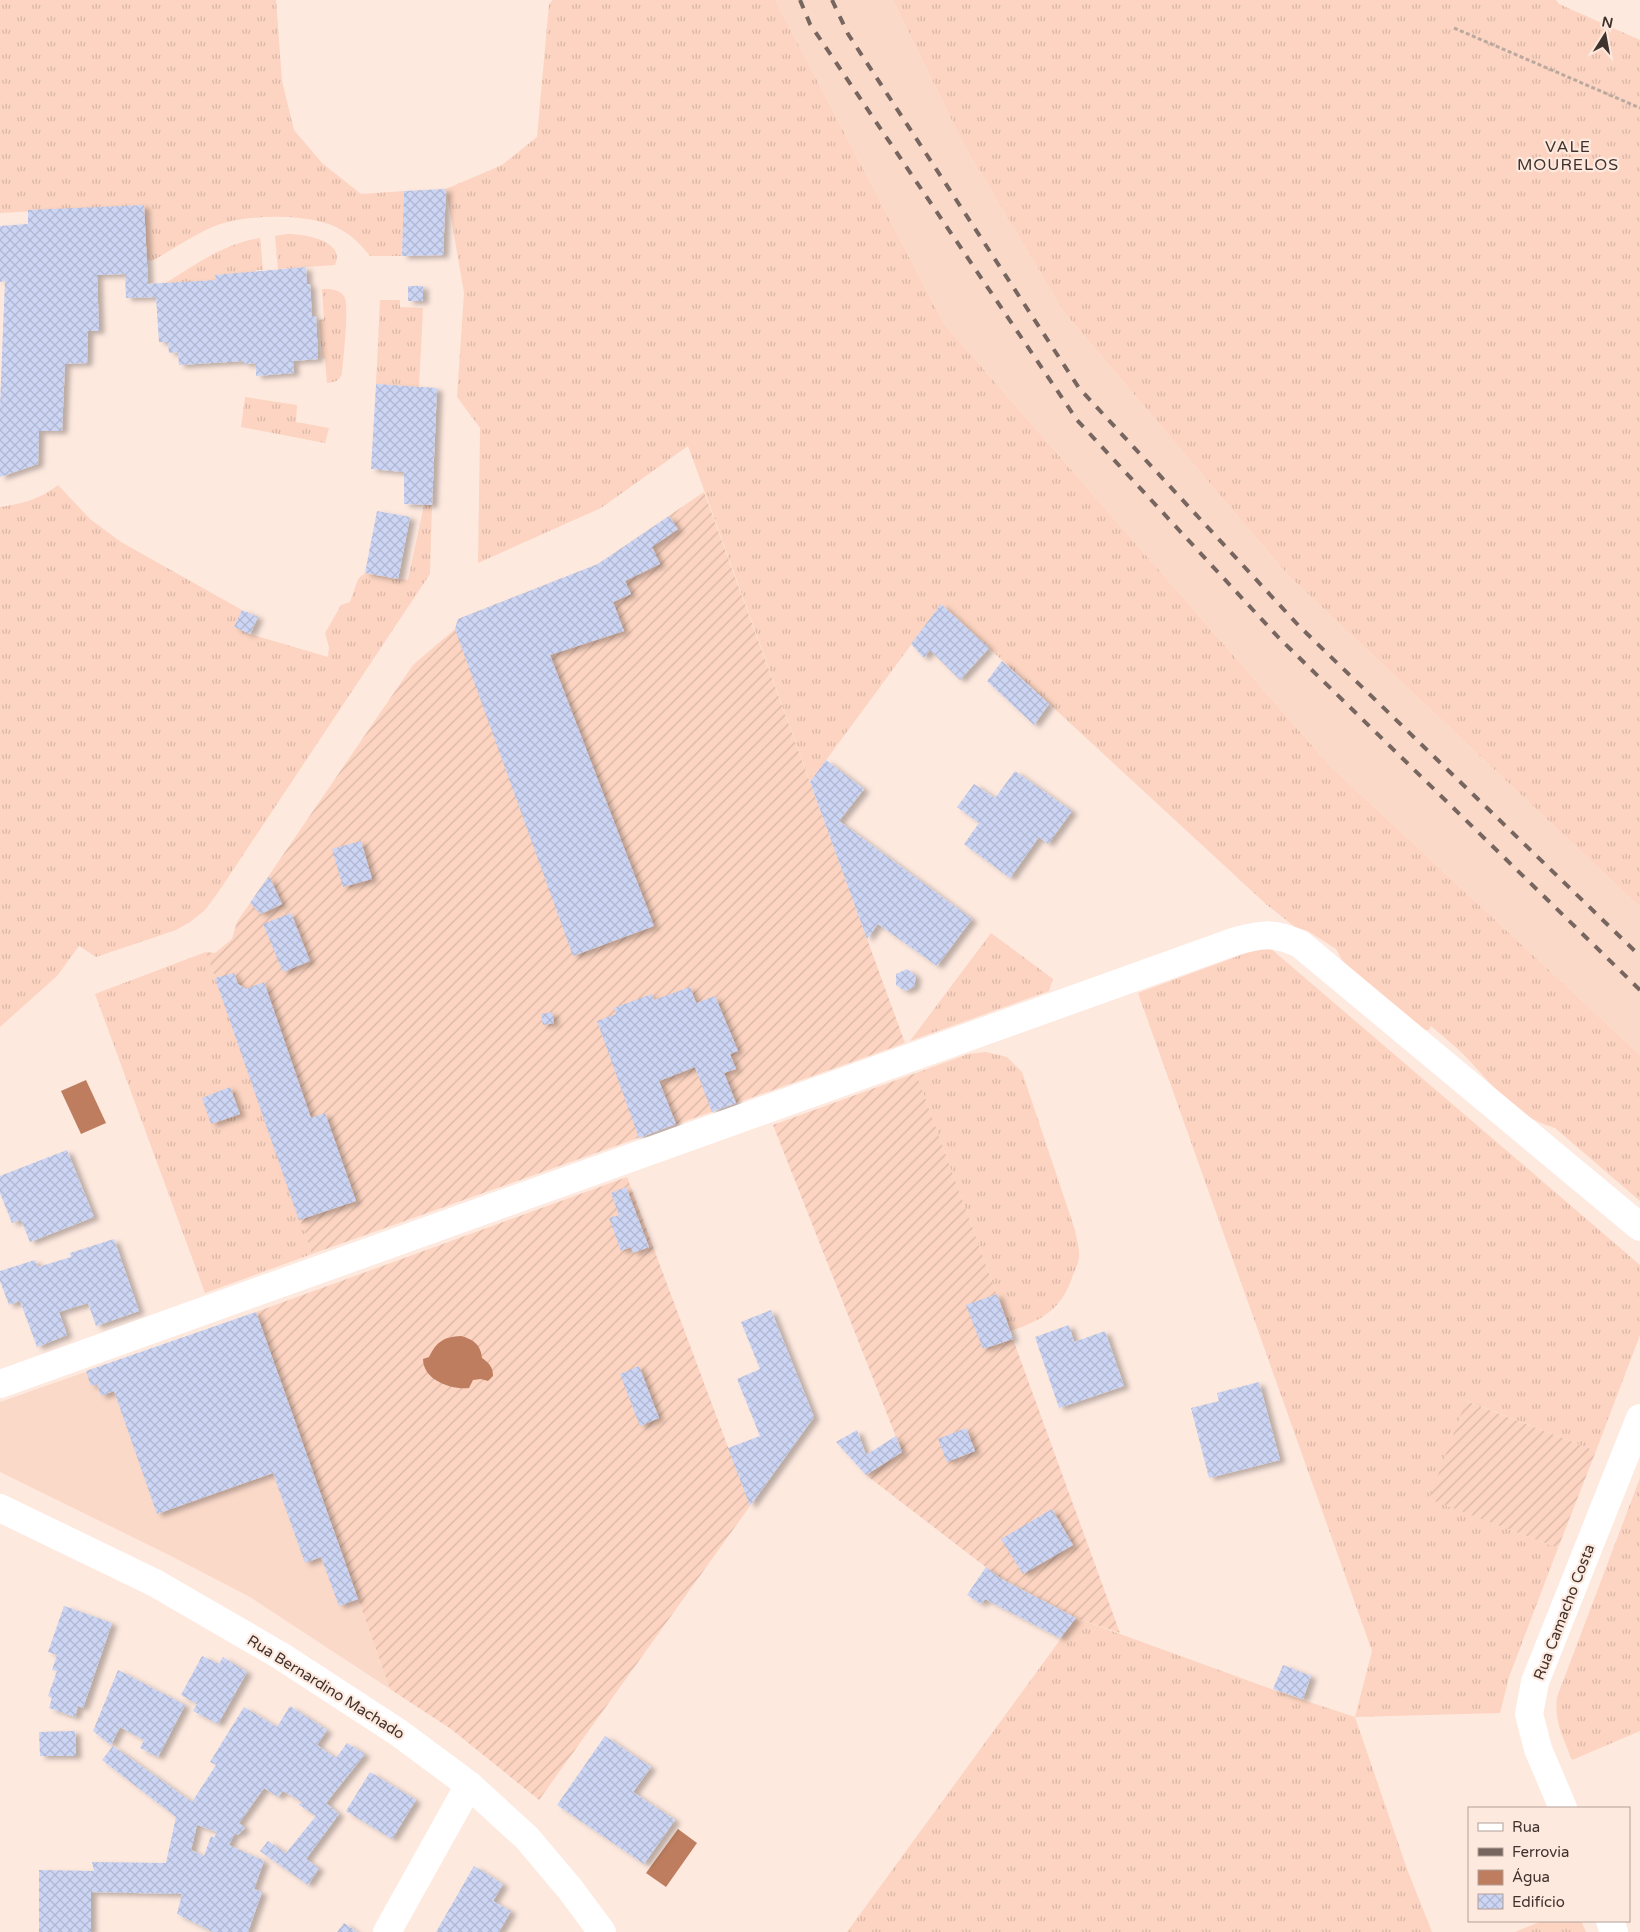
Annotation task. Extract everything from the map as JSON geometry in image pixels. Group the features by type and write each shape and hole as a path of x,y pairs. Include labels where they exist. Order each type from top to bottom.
{"street":[{"path":"0,1384 1208,951 1261,934 1284,936 1300,944 1640,1227"},
{"name":"Rua Camacho Costa","path":"1563,1807 1538,1749 1529,1714 1535,1682 1640,1418"},
{"name":"Rua Bernardino Machado","path":"0,1508 155,1584 281,1656 399,1733 469,1786 527,1838 570,1889 602,1932"},
{"path":"387,1932 469,1786"}],"path":[{"path":"1454,28 1640,108"}],"shaded area":[{"path":"775,0 893,0 963,143 1064,312 1288,575 1640,907 1640,1055 1329,765 944,324"},
{"path":"256,1312 390,1689 250,1597 0,1472 0,1402"}],"green space":[{"path":"0,0 276,0 282,81 294,130 322,163 361,194 404,191 402,256 370,256 346,233 324,222 293,217 259,217 215,226 152,261 147,259 144,205 0,213"},
{"path":"553,0 775,0 944,324 1329,765 1640,1055 1640,1201 1555,1128 1539,1122 1514,1107 1463,1054 1431,1026 1429,1030 1421,1030 1367,985 1342,960 1336,949 1308,931 1295,927 1267,905 941,604 810,782 688,446 601,508 478,563 480,428 457,397 464,293 446,189 502,165 537,137 549,4"},
{"path":"893,0 1556,0 1559,4 1640,40 1640,907 1288,575 1064,312 963,143"},
{"path":"287,234 312,237 329,244 337,256 335,265 278,269 275,236"},
{"path":"260,238 263,270 215,275 216,280 164,284 222,250"},
{"path":"322,289 340,292 346,301 346,333 342,374 336,381 327,383 325,359 322,358 319,320 324,319"},
{"path":"380,300 400,300 400,307 423,308 419,387 376,384"},
{"path":"245,397 297,405 296,422 329,428 325,443 241,427"},
{"path":"58,485 90,519 121,542 242,610 235,627 250,634 328,657 329,647 325,633 341,605 350,602 358,579 365,573 408,580 424,505 432,505 430,574 205,910 176,930 96,957 79,946 57,976 0,1027 0,507 31,500 45,494"},
{"path":"704,492 905,1043 312,1254 206,952 215,953 232,939 237,922 413,665 455,629 458,619 598,564"},
{"path":"991,933 1053,979 1049,991 910,1041"},
{"path":"1270,948 1640,1265 1640,1335 1596,1451 1467,1401 1430,1499 1558,1548 1509,1677 1500,1713 1355,1717 1372,1651 1138,993 1252,951"},
{"path":"206,952 312,1254 205,1293 95,994"},
{"path":"986,1052 1007,1057 1022,1072 1075,1230 1079,1251 1078,1262 1069,1286 1057,1305 1050,1312 1032,1323 1010,1331 916,1073 968,1054"},
{"path":"916,1073 1120,1633 1076,1618 1000,1578 866,1475 902,1452 773,1125"},
{"path":"627,1177 750,1506 539,1800 451,1729 390,1689 256,1312"},
{"path":"1466,1401 1596,1451 1558,1548 1429,1499"},
{"path":"1640,1478 1640,1731 1572,1760 1558,1722 1557,1697"},
{"path":"1076,1618 1288,1695 1355,1717 1407,1869 1432,1932 847,1932"},
{"path":"1540,1922 1581,1922 1586,1932 1515,1932"}],"water":[{"path":"86,1080 106,1123 81,1134 61,1091"},
{"path":"461,1336 476,1343 482,1358 490,1365 493,1373 493,1376 488,1381 481,1379 473,1380 469,1388 454,1387 439,1382 428,1373 424,1366 423,1359 429,1357 438,1344 450,1337"},
{"path":"678,1829 697,1843 666,1887 646,1873"}],"building":[{"path":"446,189 443,255 402,256 404,191"},
{"path":"144,205 148,284 216,280 215,275 306,267 307,284 310,284 312,316 316,316 318,359 293,361 294,373 256,376 256,363 244,364 244,361 179,365 178,352 169,353 168,342 159,342 156,297 126,298 125,274 97,275 99,331 88,331 87,363 65,364 62,431 39,431 38,464 0,477 0,405 5,281 0,282 0,226 28,224 28,210"},
{"path":"408,286 423,286 423,301 408,301"},
{"path":"376,384 437,388 432,505 404,504 404,472 371,469"},
{"path":"377,511 410,517 398,579 365,573"},
{"path":"669,516 678,529 652,547 660,564 625,581 631,594 613,602 624,631 550,655 654,926 573,956 455,629 458,619 598,564"},
{"path":"941,604 989,648 960,680 930,650 924,658 911,644"},
{"path":"242,610 258,617 250,634 234,627"},
{"path":"1002,661 1049,704 1034,725 987,681"},
{"path":"826,760 864,789 839,821 972,919 937,966 878,924 867,939 810,782"},
{"path":"1015,771 1072,811 1048,844 1039,837 1010,878 964,844 979,823 957,807 974,784 995,798"},
{"path":"361,841 372,879 343,887 332,849"},
{"path":"269,876 282,904 261,914 250,903"},
{"path":"291,913 310,961 283,972 263,924"},
{"path":"907,969 916,976 914,987 905,991 896,985 896,974"},
{"path":"234,973 238,984 246,989 264,982 311,1118 325,1113 356,1201 299,1220 215,978"},
{"path":"690,987 696,1003 715,996 738,1051 730,1054 736,1069 724,1073 736,1103 712,1112 695,1067 659,1081 676,1124 639,1138 597,1021 616,1014 614,1008 652,994 654,1000"},
{"path":"552,1012 554,1023 543,1025 541,1014"},
{"path":"230,1087 240,1114 211,1124 202,1098"},
{"path":"67,1150 94,1217 30,1242 21,1220 12,1223 0,1193 0,1176"},
{"path":"626,1187 649,1247 633,1253 631,1247 621,1251 609,1218 619,1215 611,1193"},
{"path":"114,1239 139,1311 96,1326 88,1303 59,1312 67,1335 37,1347 20,1301 9,1305 0,1281 0,1271 35,1260 38,1267 71,1257 70,1253"},
{"path":"997,1294 1013,1339 983,1349 966,1305"},
{"path":"771,1310 814,1417 750,1506 728,1448 760,1436 737,1379 760,1369 741,1322"},
{"path":"256,1312 358,1599 339,1606 321,1557 305,1563 273,1473 157,1514 114,1391 101,1396 97,1384 91,1386 86,1371"},
{"path":"1069,1325 1074,1342 1105,1331 1124,1386 1059,1408 1035,1337"},
{"path":"639,1366 659,1418 640,1426 620,1374"},
{"path":"1259,1382 1280,1460 1209,1478 1191,1408 1219,1401 1217,1393"},
{"path":"966,1428 975,1451 947,1462 938,1439"},
{"path":"857,1430 866,1455 896,1436 902,1452 866,1475 836,1442"},
{"path":"1052,1509 1073,1545 1023,1574 1001,1539"},
{"path":"986,1567 1000,1578 1076,1618 1060,1638 985,1599 981,1604 967,1595"},
{"path":"64,1606 112,1623 83,1708 78,1706 75,1717 49,1708 52,1698 48,1696 57,1671 52,1670 57,1655 48,1652"},
{"path":"202,1656 219,1664 223,1657 247,1672 218,1724 193,1711 197,1704 181,1695"},
{"path":"1283,1665 1311,1676 1303,1699 1273,1689"},
{"path":"118,1670 185,1705 158,1757 140,1748 144,1740 120,1727 111,1745 93,1731"},
{"path":"290,1706 327,1730 317,1745 336,1758 347,1743 365,1754 326,1803 339,1814 306,1859 319,1868 308,1885 260,1851 268,1841 286,1853 316,1816 299,1805 302,1802 283,1791 278,1797 264,1788 239,1823 245,1828 238,1835 235,1833 229,1845 264,1861 254,1889 262,1892 248,1932 213,1932 177,1914 182,1894 91,1892 91,1932 39,1932 39,1870 94,1871 92,1862 166,1863 176,1817 102,1760 113,1746 192,1802 216,1765 210,1762 244,1707 277,1727","holes":["197,1825 217,1832 214,1838 211,1836 204,1856 191,1850"]},
{"path":"75,1731 76,1756 40,1756 39,1732"},
{"path":"605,1736 651,1767 633,1792 675,1820 644,1864 557,1805"},
{"path":"370,1772 416,1800 392,1839 346,1811"},
{"path":"474,1866 503,1884 493,1901 511,1911 499,1932 436,1932"},
{"path":"344,1923 357,1932 337,1932"}],"railway":[{"path":"800,0 810,24 1077,420 1279,638 1640,990"},
{"path":"832,0 848,34 1079,388 1299,626 1640,956"}],"district":[{"name":"VALE MOURELOS","path":"1568,155"}]}
